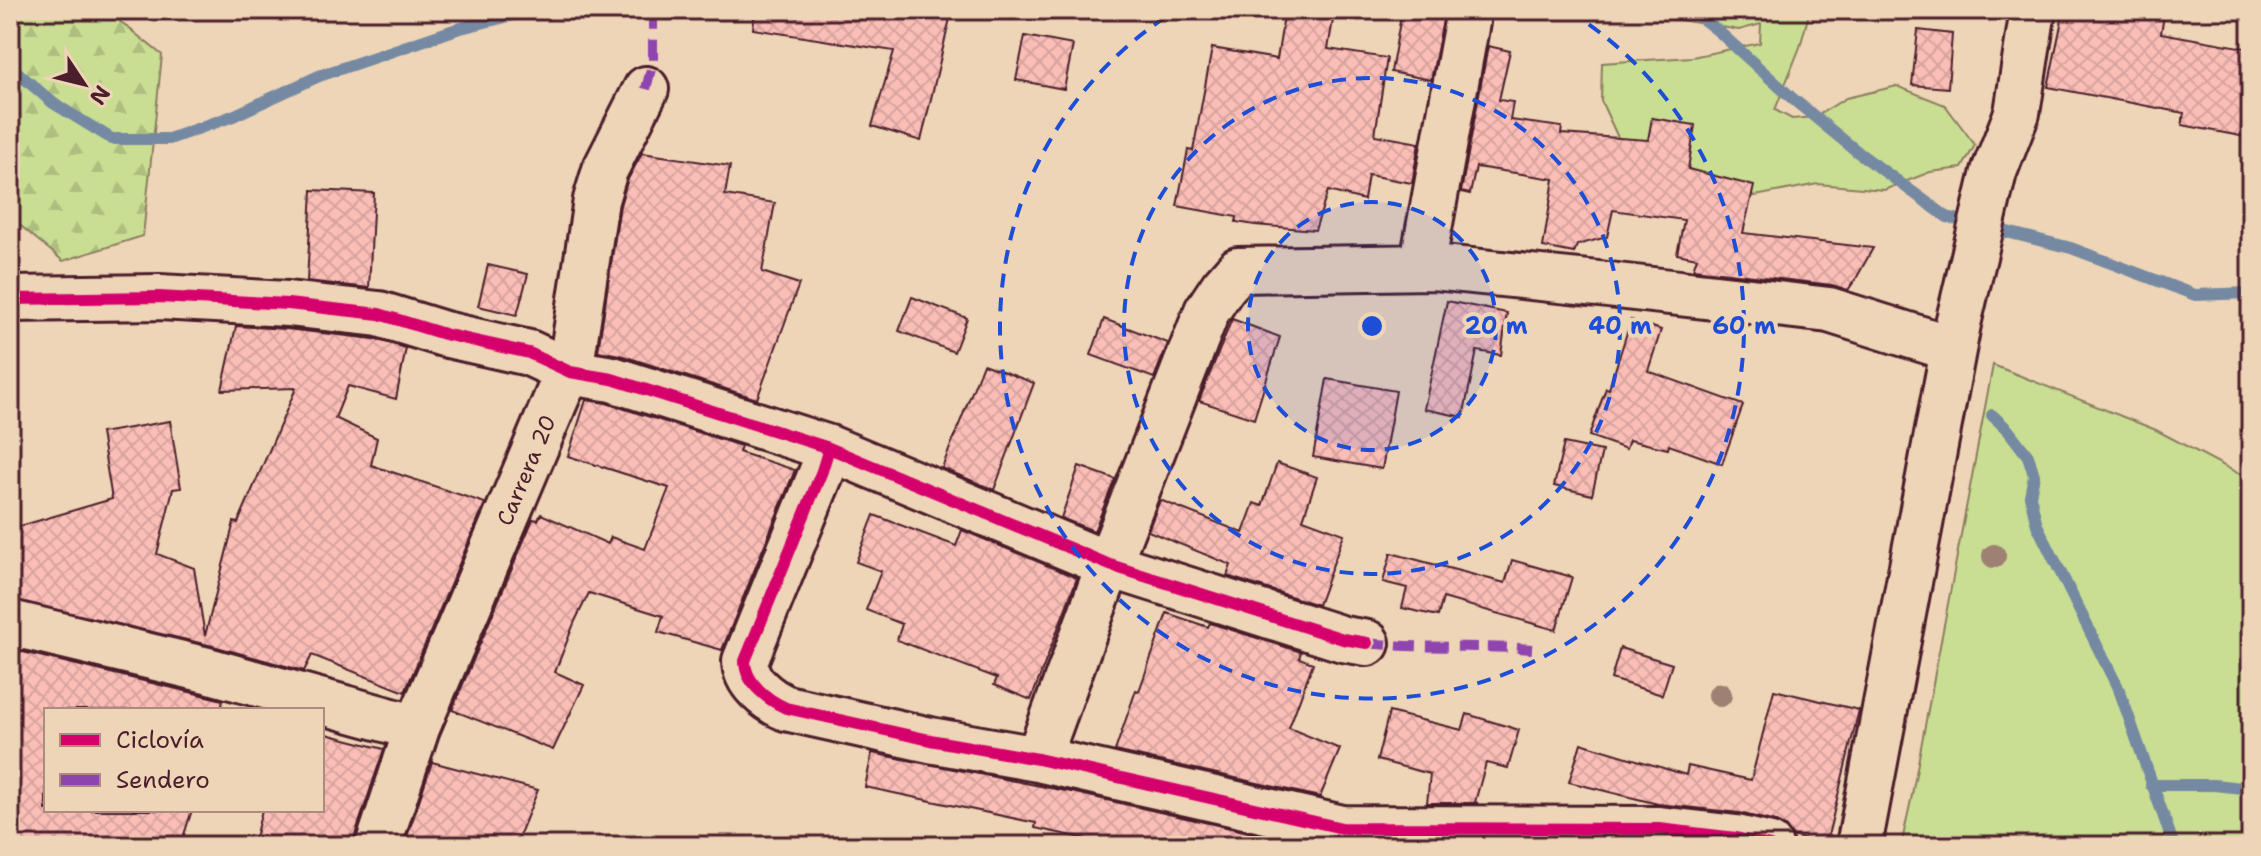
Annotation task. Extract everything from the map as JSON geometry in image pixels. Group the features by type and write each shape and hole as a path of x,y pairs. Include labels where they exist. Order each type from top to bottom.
{"street":[{"path":"1859,846 1955,336 1994,172 2017,113 2033,10"},
{"path":"1422,267 1467,22"},
{"name":"Carrera 20","path":"378,846 417,728 570,372 596,200 605,170 646,89"},
{"path":"1038,759 1207,311 1238,270 1422,267 1829,310 1955,336"},
{"path":"10,299 173,298 288,304 379,314 444,334 529,353 570,372 612,379 829,448 1110,565 1343,639 1367,643"},
{"path":"829,448 745,661 750,681 771,700 786,708 930,740 1038,759 1342,837 1659,829 1736,838 1770,846"},
{"path":"10,623 207,670 417,728"}],"green space":[{"path":"10,10 106,10 162,55 143,236 63,261 10,217"},
{"path":"1668,10 1810,10 1800,47 1775,110 1792,119 1815,117 1846,98 1897,86 1945,105 1975,145 1962,168 1930,172 1884,190 1818,184 1750,197 1731,195 1688,168 1628,159 1601,101 1602,63 1692,57 1760,43 1761,24 1739,30 1668,18"},
{"path":"1993,365 2156,430 2251,480 2251,846 1901,846"}],"building":[{"path":"755,10 952,10 921,141 872,126 894,51 753,29"},
{"path":"1285,10 1334,14 1328,49 1387,58 1375,135 1419,143 1412,183 1368,175 1364,200 1328,191 1315,230 1236,222 1237,217 1177,206 1188,150 1193,151 1212,48 1277,59"},
{"path":"1402,10 1445,12 1431,80 1391,72"},
{"path":"2064,10 2165,10 2161,33 2251,49 2251,138 2182,125 2184,113 2048,87"},
{"path":"1918,30 1952,34 1948,88 1912,85"},
{"path":"1025,36 1073,45 1064,89 1016,80"},
{"path":"1488,46 1510,51 1499,100 1513,102 1510,120 1562,127 1561,134 1648,140 1652,118 1695,125 1688,169 1754,186 1743,233 1873,248 1857,277 1848,290 1832,285 1693,269 1697,258 1677,254 1684,220 1613,210 1607,237 1577,245 1574,253 1543,247 1554,179 1476,167 1470,194 1461,192"},
{"path":"642,153 730,166 725,195 775,203 762,272 799,284 757,399 620,355 598,351 620,205 628,179"},
{"path":"312,190 374,193 369,288 307,281"},
{"path":"488,265 528,274 517,315 478,306"},
{"path":"912,297 967,318 954,352 899,331"},
{"path":"1447,301 1507,313 1501,355 1477,351 1463,417 1424,409"},
{"path":"1104,319 1168,343 1154,378 1091,355"},
{"path":"1232,319 1280,337 1254,419 1199,401"},
{"path":"1631,320 1661,330 1648,371 1743,405 1722,464 1669,445 1668,449 1629,440 1626,449 1589,436 1606,388 1609,389"},
{"path":"236,326 374,339 406,348 396,399 348,386 335,418 377,438 371,465 485,503 405,692 312,655 304,671 213,646 10,599 10,529 112,499 101,433 170,421 181,488 173,489 157,554 194,568 205,636 234,522 238,523 296,388 222,390"},
{"path":"983,364 1034,383 994,490 942,468"},
{"path":"1327,379 1396,391 1382,469 1313,457"},
{"path":"586,400 606,403 741,446 739,452 795,470 722,650 658,632 663,616 589,593 555,672 584,685 553,750 452,710 533,519 538,520 541,514 608,544 611,537 645,549 669,488 568,456"},
{"path":"1564,443 1602,451 1592,495 1554,486"},
{"path":"1277,463 1317,477 1303,519 1344,534 1318,605 1227,576 1231,565 1148,531 1160,500 1243,533 1254,503 1262,506"},
{"path":"1079,466 1115,479 1094,531 1061,518"},
{"path":"874,515 956,546 962,530 1077,578 1031,700 994,685 997,678 897,640 902,624 866,610 881,571 856,562"},
{"path":"1391,553 1505,583 1512,560 1572,577 1556,630 1443,598 1438,616 1402,608 1407,588 1383,582"},
{"path":"1167,613 1208,627 1210,623 1301,652 1299,658 1313,663 1289,728 1340,749 1320,797 1115,751"},
{"path":"1620,648 1672,664 1662,695 1611,679"},
{"path":"10,649 223,700 221,708 44,708 44,812 191,812 181,844 102,838 101,846 10,846"},
{"path":"1774,690 1859,710 1826,844 1792,836 1786,827 1776,822 1739,813 1658,804 1569,782 1581,743 1686,775 1688,766 1751,780"},
{"path":"1389,712 1462,730 1467,714 1519,730 1508,768 1486,763 1475,802 1478,803 1427,803 1430,774 1377,760"},
{"path":"324,734 384,749 354,846 253,846 262,812 324,812"},
{"path":"872,753 1071,792 1301,844 1120,846 1035,828 1036,823 865,787"},
{"path":"432,762 538,790 515,846 404,846"}],"waterway":[{"path":"10,66 53,103 112,139 169,139 233,116 319,76 457,29 533,10"},
{"path":"1691,10 1859,153 1947,217 2071,248 2195,295 2251,293"},
{"path":"1992,415 2028,456 2034,475 2030,496 2037,525 2120,692 2174,846"},
{"path":"2151,785 2214,785 2251,789"}],"marked path":[{"path":"646,89 653,61 653,10"},
{"path":"1367,643 1532,649"}],"cycle path":[{"path":"10,299 159,297 288,304 379,314 444,334 529,353 570,372 612,379 829,448 1110,565 1343,639 1367,643"},
{"path":"829,448 745,661 753,683 786,708 930,740 1038,759 1342,828 1659,829 1736,838 1770,846"}]}
